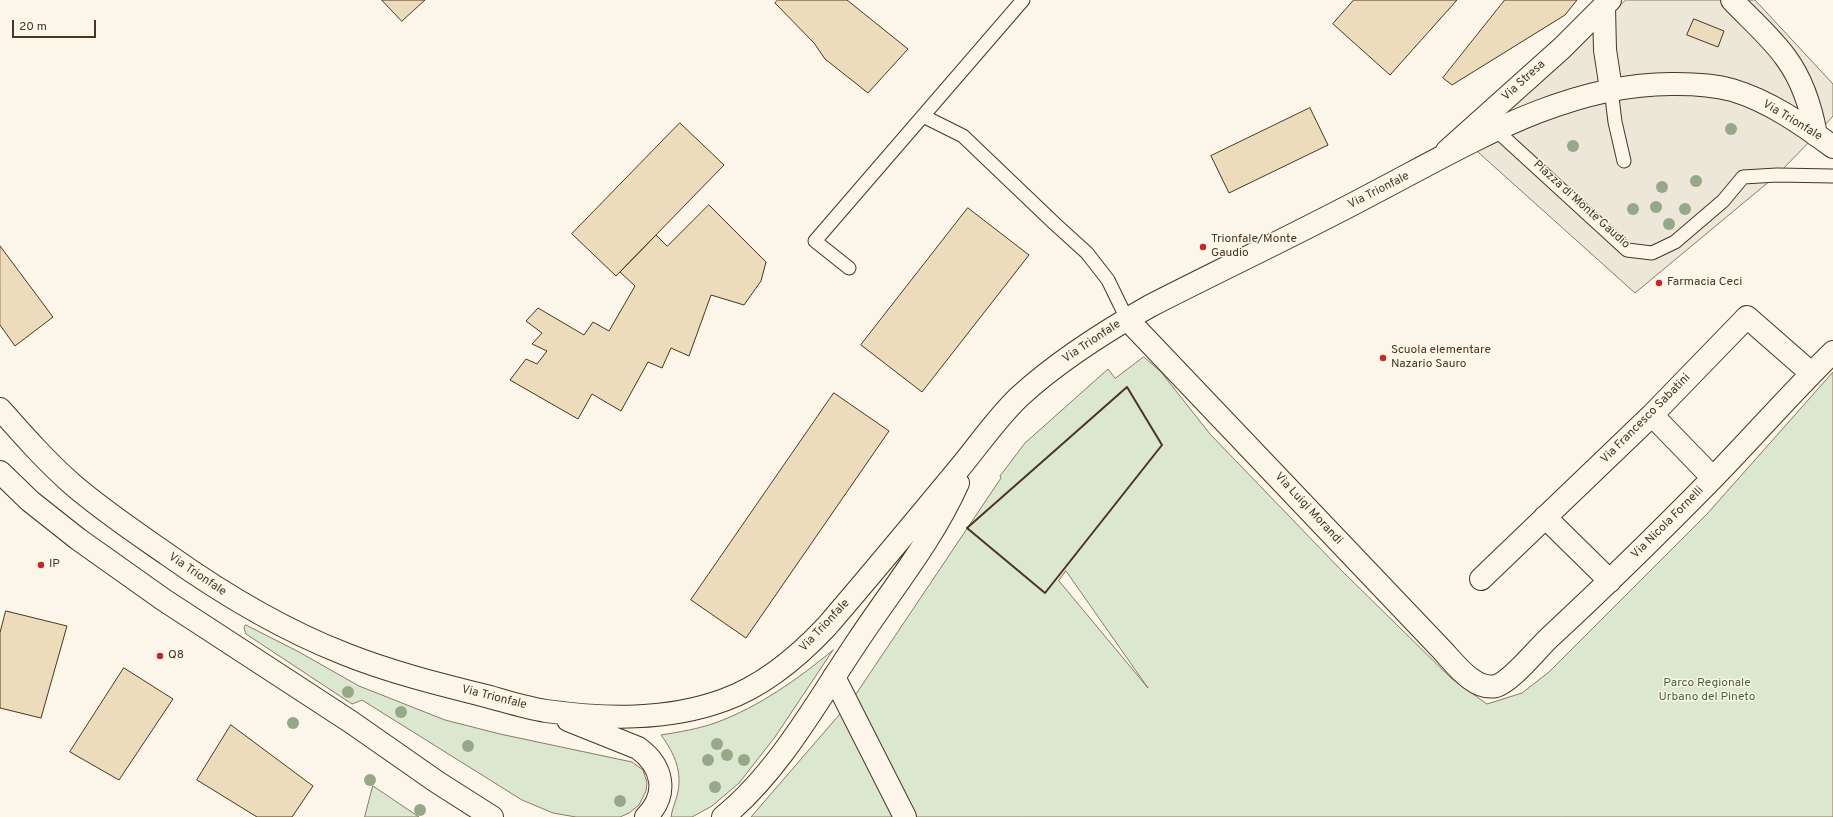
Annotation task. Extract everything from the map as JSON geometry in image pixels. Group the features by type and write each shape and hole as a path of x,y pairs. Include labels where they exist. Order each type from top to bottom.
{"main road":[{"path":"1732,0 1785,56 1793,67 1824,141"},
{"path":"1607,4 1605,50 1610,89"},
{"name":"Via Stresa","path":"1438,160 1562,48 1607,4"},
{"name":"Via Trionfale","path":"0,409 51,464 89,498 227,595 261,615 302,636 362,660 420,679 544,711 606,716 643,716 664,714 683,711 725,700 753,686 782,667 802,651 827,626 970,456 1004,412 1036,382 1069,357 1127,319 1438,160 1497,131 1556,105 1610,89 1655,83 1698,84 1731,90 1782,112 1824,141"},
{"name":"Via Francesco Sabatini","path":"1481,579 1652,415 1747,317 1811,373"},
{"name":"Via Luigi Morandi","path":"1127,319 1469,677 1477,683 1496,686"},
{"name":"Via Nicola Fornelli","path":"1496,686 1508,679 1538,648 1610,581 1713,478 1811,373 1833,352"},
{"path":"1652,415 1713,478"},
{"name":"Via Trionfale","path":"723,817 745,799 776,761 834,677 933,531 950,501 970,456"},
{"path":"2,476 34,505 73,536 146,587 351,722 437,782 492,817"},
{"path":"1545,517 1610,581"},
{"path":"834,677 905,817"},
{"path":"544,711 628,743 646,754 657,768 660,784 656,804 646,817"}],"lane":[{"path":"849,268 815,241 1023,0"},
{"path":"1610,89 1624,161"},
{"path":"923,116 963,136 1054,224 1087,253 1108,280 1127,319"},
{"name":"Piazza di Monte Gaudio","path":"1497,131 1547,175 1627,250 1652,253 1675,242 1723,201 1743,177 1777,175 1833,176"}],"green space":[{"name":"Parco Regionale Urbano del Pineto","path":"1144,357 1161,372 1210,434 1342,571 1452,679 1487,704 1522,693 1549,672 1707,514 1833,372 1833,817 751,817 852,700 1001,478 1000,476 1025,443 1108,369 1115,378","holes":["1066,571 1148,688 1059,581"]},
{"path":"246,625 299,652 359,686 445,720 500,734 632,762 643,770 647,782 646,791 639,805 629,813 620,817 576,817 553,813 522,800 362,700 352,704 246,634 244,628"},
{"path":"833,650 775,737 739,783 712,806 692,817 671,817 679,788 679,779 674,757 661,735 709,725 747,709 792,682"},
{"path":"373,786 419,817 365,817"}],"shaded area":[{"path":"1626,0 1755,0 1833,84 1833,116 1816,135 1777,175 1635,293 1469,144"}],"building":[{"path":"382,0 425,0 402,21"},
{"path":"778,0 847,0 908,49 868,93 825,59 814,43 775,3"},
{"path":"1354,0 1457,0 1390,75 1333,24"},
{"path":"1505,0 1577,0 1565,15 1452,85 1443,78"},
{"path":"1694,19 1724,31 1718,47 1687,35"},
{"path":"1310,108 1328,145 1229,193 1211,156"},
{"path":"680,123 724,165 616,276 572,234"},
{"path":"709,205 766,262 761,281 744,305 711,295 689,356 671,348 662,368 648,362 621,411 592,394 578,419 510,380 526,359 537,364 547,351 532,344 542,333 526,321 538,308 584,335 593,322 609,331 635,286 620,272 656,235 667,246"},
{"path":"968,208 1029,255 922,392 861,345"},
{"path":"0,246 53,317 15,346 0,325"},
{"path":"834,393 889,431 746,638 691,600"},
{"path":"6,611 67,626 41,718 0,708 0,633"},
{"path":"124,668 173,699 119,780 70,752"},
{"path":"231,725 313,786 292,817 257,817 197,780"}],"wall":[{"path":"1127,387 1162,445 1045,593 967,528 1127,387"}],"place":[{"name":"Trionfale/Monte Gaudio","path":"1203,247"},
{"name":"Farmacia Ceci","path":"1659,283"},
{"name":"Scuola elementare Nazario Sauro","path":"1383,358"},
{"name":"IP","path":"41,565"},
{"name":"Q8","path":"160,656"}]}
